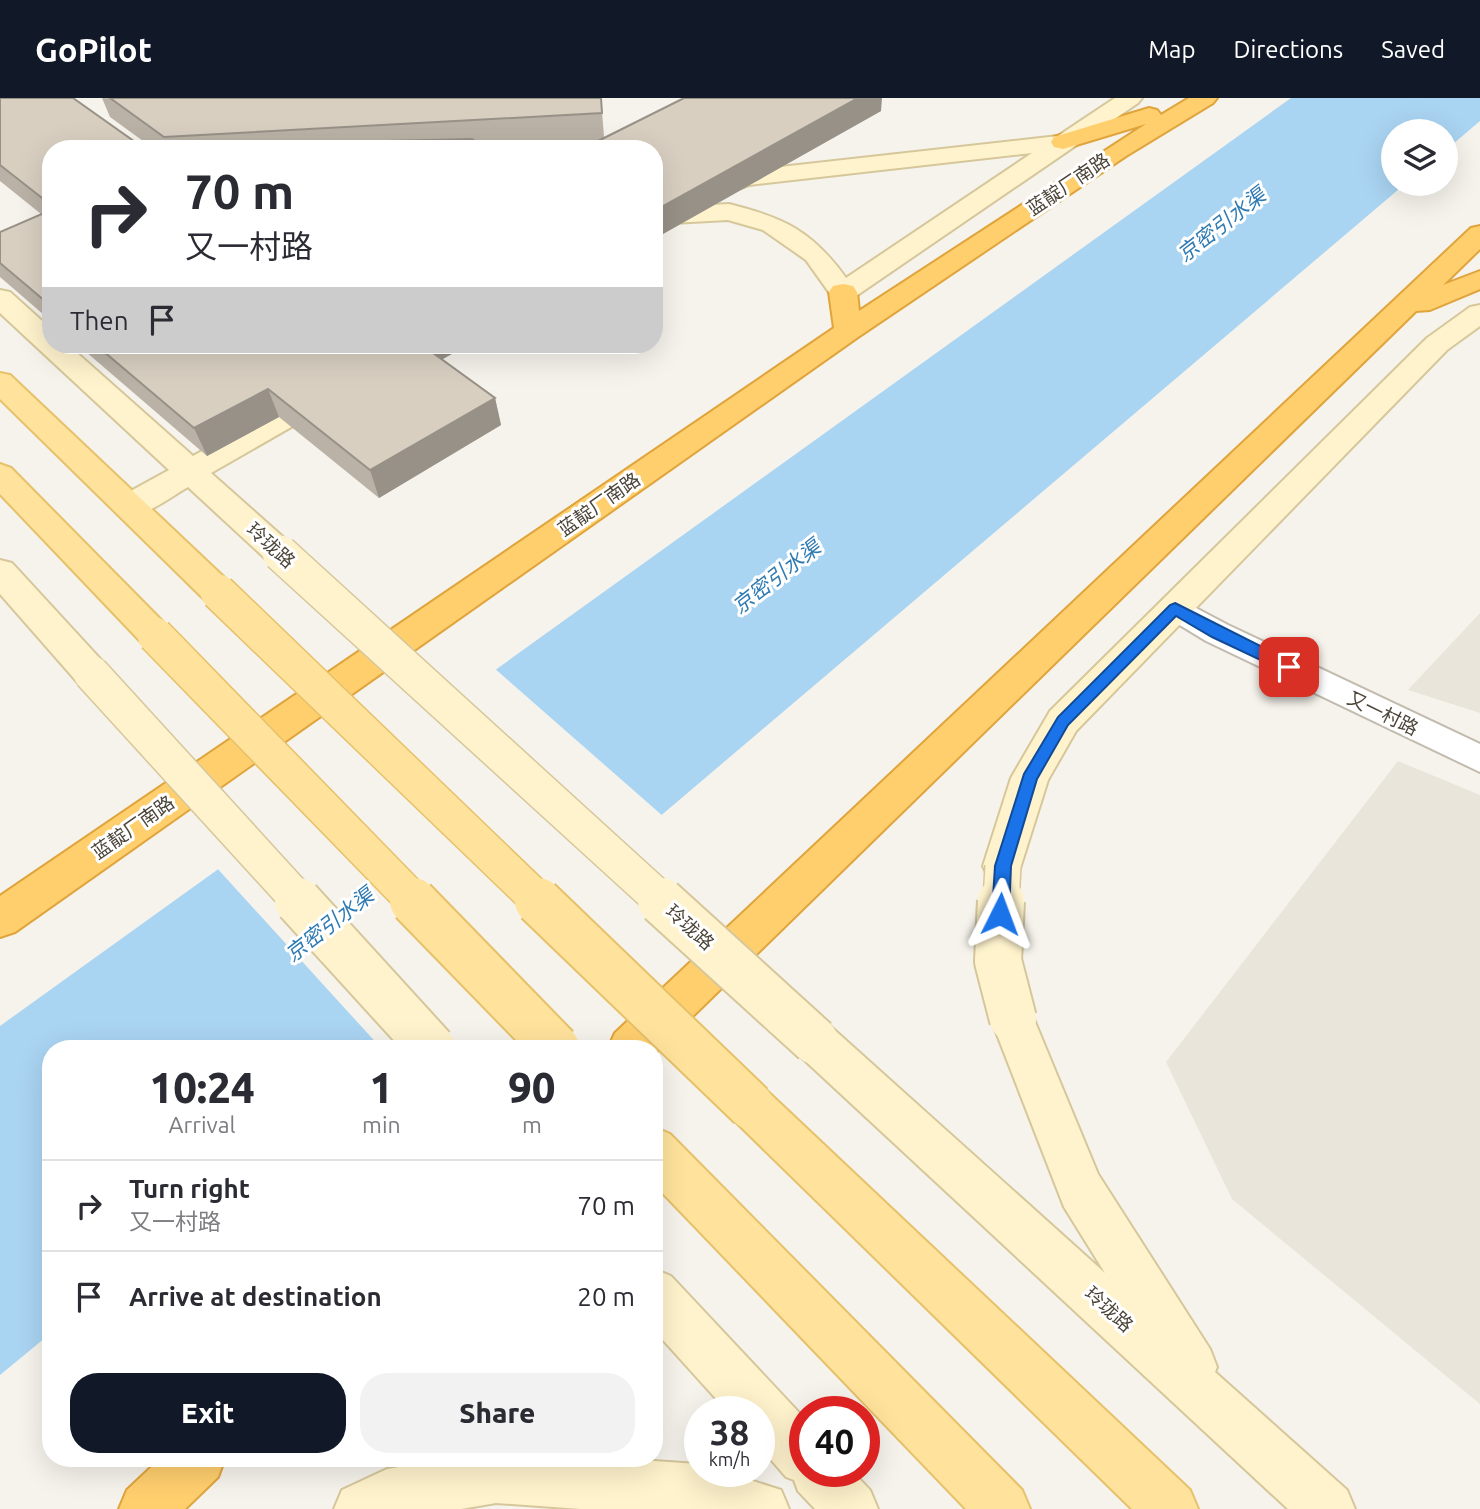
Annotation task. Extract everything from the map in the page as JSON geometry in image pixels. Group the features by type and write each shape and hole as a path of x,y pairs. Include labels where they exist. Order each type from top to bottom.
{"highway":[{"path":"1063,142 1203,98"},
{"name":"蓝靛厂南路","path":"0,919 848,331 1117,151 1203,98"},
{"path":"638,1040 1480,234"},
{"path":"1399,313 1480,279"},
{"path":"843,292 848,331"},
{"path":"146,1509 190,1467"}],"main road":[{"path":"0,382 1171,1509"},
{"path":"0,475 548,1040"},
{"path":"668,1164 1003,1509"}],"street":[{"name":"蓝靛厂南路","path":"843,292 1130,98"},
{"path":"663,210 745,178 1063,142"},
{"path":"663,214 729,212 772,225 815,254 843,292"},
{"name":"玲珑路","path":"0,298 42,336"},
{"path":"1217,1408 1081,1190 1013,1020 998,961 1003,866 1030,778 1063,721 1437,344 1480,313"},
{"name":"玲珑路","path":"62,354 1328,1509"},
{"path":"130,506 398,354"},
{"path":"0,572 425,1040"},
{"name":"又一村路","path":"1175,608 1217,633 1480,760"},
{"path":"663,1303 789,1441"},
{"path":"374,1502 496,1476 698,1490 762,1509"},
{"path":"831,1487 851,1509"}],"shaded area":[{"path":"1480,613 1480,713 1408,690"},
{"path":"1398,761 1480,795 1480,1404 1232,1199 1166,1062"}],"water":[{"name":"京密引水渠","path":"1291,98 1480,98 1480,121 1458,140 1458,119 1381,119 1381,196 1391,196 396,1040 42,1040 42,1340 0,1375 0,1026"}],"pier":[{"path":"493,667 664,817 402,1040 374,1040 216,867"}],"building":[{"path":"0,98 73,98 132,140 42,140 42,198 0,165"},
{"path":"110,98 601,98 602,113 164,137"},
{"path":"684,98 858,98 663,206 663,140 600,140"},
{"path":"42,214 42,298 0,263 0,232"},
{"path":"107,354 434,354 495,398 370,470 268,389 194,428"}],"route":[{"path":"1000,914 1003,866 1030,778 1063,721 1175,608 1217,633 1289,667"}]}
